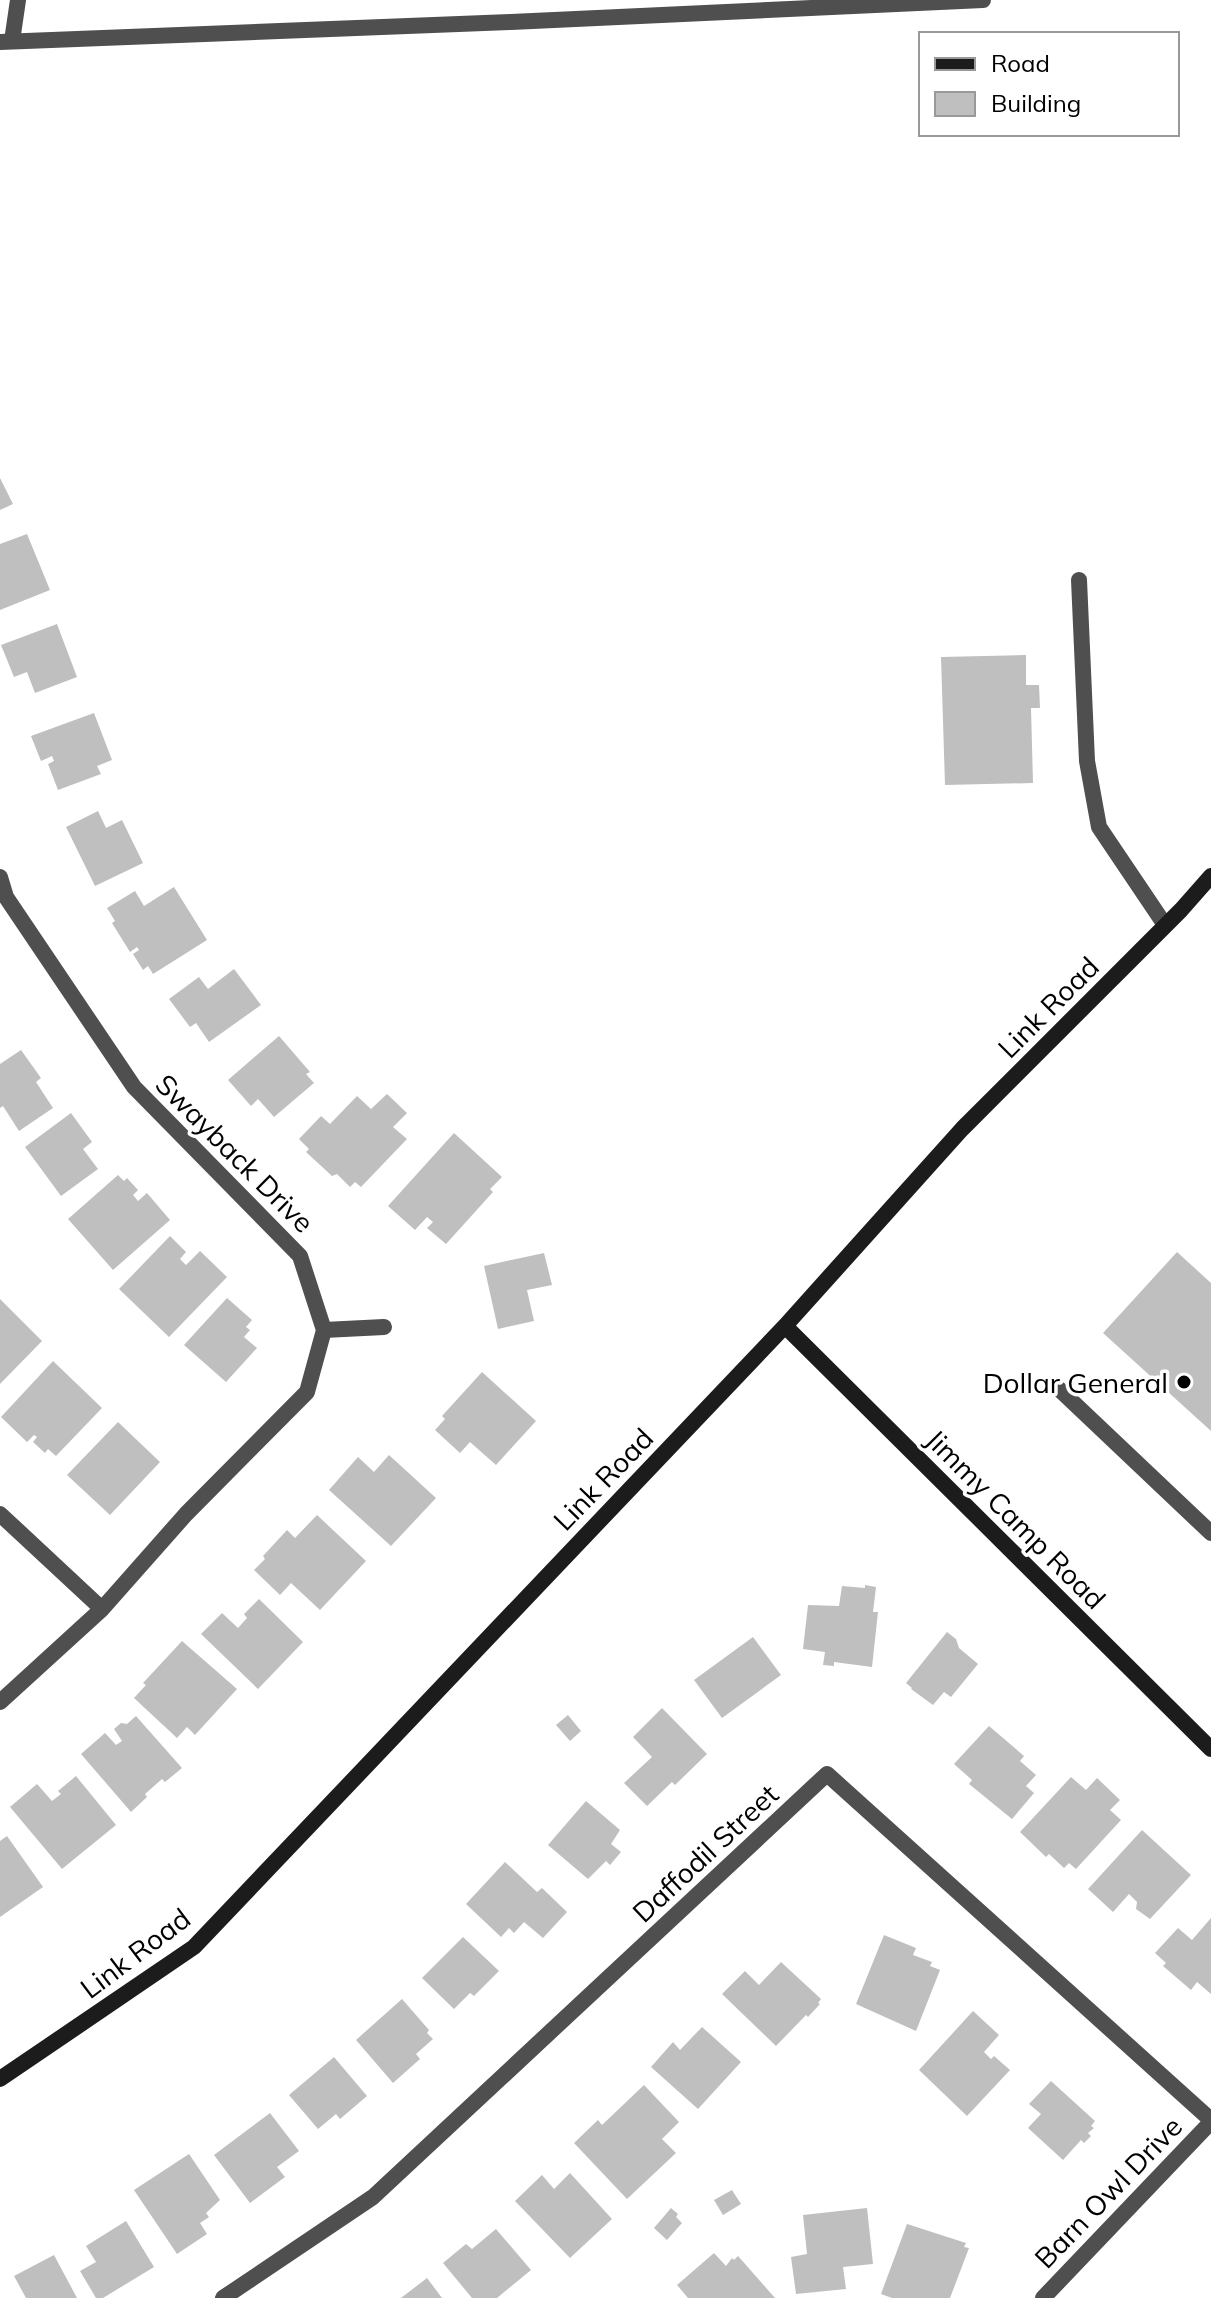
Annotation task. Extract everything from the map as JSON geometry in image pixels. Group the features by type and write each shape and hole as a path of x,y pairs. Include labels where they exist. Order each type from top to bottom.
{"main road":[{"name":"Link Road","path":"0,2079 194,1947 785,1326 962,1129 1211,876"},
{"name":"Jimmy Camp Road","path":"785,1326 1208,1741"}],"street":[{"path":"18,0 6,42 983,0"},
{"path":"1079,580 1087,761 1099,827 1165,925"},
{"name":"Swayback Drive","path":"0,877 6,897 134,1087 300,1256 324,1330"},
{"path":"0,1702 102,1609 186,1514 307,1392 324,1330 384,1327"},
{"path":"1059,1389 1211,1533"},
{"path":"0,1514 102,1609"},
{"name":"Daffodil Street","path":"223,2298 373,2197 827,1774 1211,2121"},
{"name":"Barn Owl Drive","path":"1043,2298 1211,2121"}],"building":[{"path":"0,478 13,504 0,510"},
{"path":"27,534 50,590 0,610 0,544"},
{"path":"57,624 77,677 35,693 27,672 14,677 1,645"},
{"path":"1026,655 1026,685 1039,685 1040,708 1031,708 1033,783 945,785 941,657"},
{"path":"94,713 112,760 97,766 101,774 58,790 48,764 54,761 52,756 41,761 31,736"},
{"path":"98,811 106,828 122,820 143,863 95,886 66,827"},
{"path":"174,887 207,940 153,974 148,966 143,970 133,954 139,950 137,947 130,952 112,923 115,921 107,908 135,891 144,906"},
{"path":"234,969 261,1005 209,1042 196,1023 190,1027 169,999 199,977 208,989"},
{"path":"279,1036 310,1072 306,1074 314,1083 274,1117 258,1099 251,1106 228,1080"},
{"path":"21,1050 41,1078 36,1082 53,1108 19,1131 3,1106 0,1108 0,1064"},
{"path":"387,1094 407,1113 393,1127 407,1139 361,1187 355,1182 350,1187 337,1174 332,1176 306,1152 309,1149 299,1139 321,1116 330,1124 357,1096 371,1109"},
{"path":"71,1113 92,1142 83,1149 98,1169 61,1196 25,1147"},
{"path":"454,1133 502,1177 490,1189 493,1192 446,1244 427,1228 433,1222 427,1217 415,1230 388,1206"},
{"path":"118,1175 124,1181 127,1178 138,1190 133,1195 138,1201 147,1193 170,1220 113,1270 68,1219"},
{"path":"170,1236 186,1252 180,1259 186,1265 200,1251 227,1277 169,1337 119,1289"},
{"name":"Dollar General","path":"1177,1252 1211,1283 1211,1431 1103,1333"},
{"path":"544,1253 552,1285 527,1290 534,1321 498,1329 484,1266"},
{"path":"227,1298 252,1320 246,1327 250,1330 244,1337 257,1348 226,1382 184,1345"},
{"path":"0,1299 42,1341 0,1384"},
{"path":"53,1361 102,1408 56,1456 48,1449 45,1453 33,1442 37,1437 34,1435 27,1442 1,1417"},
{"path":"482,1372 536,1421 496,1465 470,1442 460,1453 435,1430 445,1419 442,1416"},
{"path":"118,1422 160,1462 110,1515 67,1475"},
{"path":"389,1455 436,1498 391,1546 329,1490 358,1457 374,1472"},
{"path":"317,1515 366,1561 320,1610 291,1583 280,1595 254,1570 287,1530 295,1538"},
{"path":"865,1585 876,1587 873,1612 878,1612 872,1667 834,1662 834,1666 823,1665 825,1652 803,1649 808,1605 839,1606 842,1586 865,1588"},
{"path":"259,1599 303,1642 258,1689 201,1634 222,1613 238,1628 247,1618 244,1614"},
{"path":"947,1632 956,1639 959,1648 978,1664 951,1697 944,1692 933,1705 906,1683"},
{"path":"753,1637 781,1675 722,1718 694,1680"},
{"path":"182,1641 237,1689 195,1735 187,1727 177,1738 134,1698 146,1685 143,1683"},
{"path":"662,1708 707,1754 675,1785 672,1782 647,1806 624,1783 652,1757 633,1737"},
{"path":"568,1715 581,1731 570,1741 556,1725"},
{"path":"136,1716 182,1768 165,1782 162,1779 131,1812 81,1754 105,1733 116,1745 122,1741 114,1729"},
{"path":"989,1726 1024,1756 1020,1761 1036,1775 1026,1786 1034,1793 1012,1819 969,1784 972,1780 954,1764"},
{"path":"76,1776 116,1825 62,1869 10,1807 37,1784 52,1801 61,1794 58,1791"},
{"path":"1071,1777 1086,1790 1097,1778 1120,1800 1110,1810 1121,1820 1076,1869 1069,1863 1064,1868 1049,1854 1046,1857 1020,1832"},
{"path":"586,1801 620,1830 611,1844 621,1852 610,1865 606,1861 588,1879 548,1845"},
{"path":"1142,1830 1191,1875 1150,1919 1136,1909 1137,1902 1129,1894 1113,1912 1088,1889"},
{"path":"7,1836 43,1887 0,1917 0,1841"},
{"path":"505,1862 537,1892 542,1888 567,1912 543,1938 524,1922 514,1933 509,1928 501,1937 466,1904"},
{"path":"1211,1918 1211,1994 1197,1982 1191,1990 1163,1966 1166,1963 1155,1953 1178,1928 1192,1940"},
{"path":"884,1935 916,1948 913,1955 932,1962 930,1966 940,1970 916,2031 856,2004"},
{"path":"463,1937 499,1971 474,1996 470,1993 454,2009 422,1978"},
{"path":"781,1962 821,1999 808,2017 806,2015 776,2046 722,1994 745,1971 759,1985"},
{"path":"402,1999 433,2039 416,2054 420,2059 393,2083 356,2040"},
{"path":"973,2011 999,2035 984,2052 991,2059 994,2056 1010,2070 967,2116 919,2070"},
{"path":"702,2027 741,2062 698,2109 651,2067 673,2042 680,2050"},
{"path":"334,2057 367,2096 340,2119 336,2114 318,2129 289,2095"},
{"path":"1051,2081 1095,2121 1091,2126 1094,2128 1088,2133 1091,2136 1084,2143 1081,2140 1063,2160 1028,2128 1041,2114 1029,2104"},
{"path":"644,2085 679,2122 662,2139 676,2153 627,2199 574,2143 598,2120 602,2125"},
{"path":"270,2113 299,2151 277,2167 285,2177 250,2203 214,2155"},
{"path":"189,2154 220,2200 206,2213 209,2217 200,2223 207,2234 177,2254 134,2190"},
{"path":"570,2173 612,2219 570,2258 515,2201 542,2175 554,2189"},
{"path":"732,2190 741,2204 723,2215 714,2200"},
{"path":"671,2208 682,2223 667,2240 654,2228"},
{"path":"867,2208 873,2264 843,2267 846,2289 796,2294 791,2257 807,2254 803,2215"},
{"path":"126,2221 154,2267 103,2298 96,2298 80,2271 96,2262 86,2246"},
{"path":"907,2224 966,2243 964,2247 969,2248 950,2298 892,2298 881,2294"},
{"path":"496,2229 531,2270 497,2298 472,2298 443,2263 466,2244 472,2249"},
{"path":"714,2253 726,2266 738,2256 775,2298 688,2298 677,2285"},
{"path":"54,2255 77,2298 26,2298 14,2276"},
{"path":"427,2278 442,2298 401,2298"}],"place":[{"name":"Dollar General","path":"1184,1382"}]}
